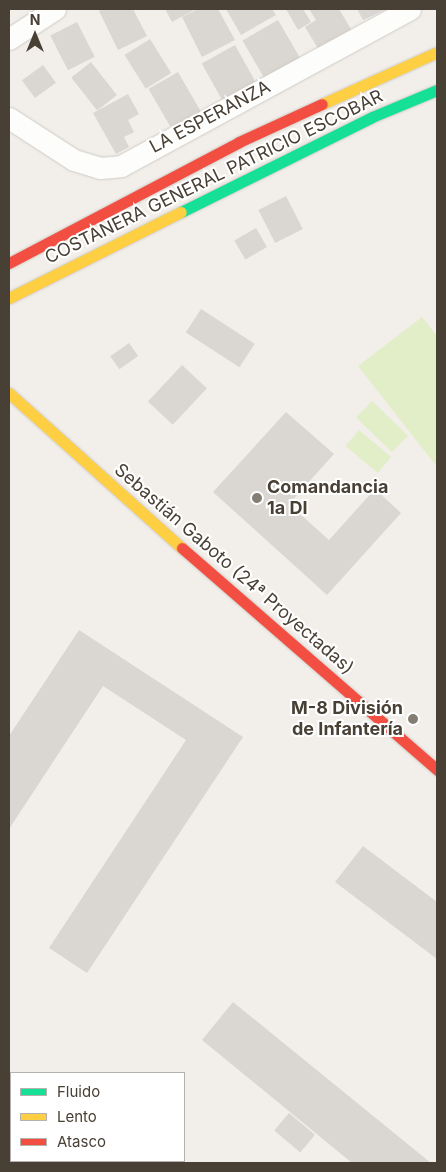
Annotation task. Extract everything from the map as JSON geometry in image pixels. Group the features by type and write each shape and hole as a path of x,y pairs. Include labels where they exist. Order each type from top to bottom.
{"main road":[{"name":"COSTANERA GENERAL PATRICIO ESCOBAR","path":"9,263 239,142 437,52"},
{"name":"COSTANERA GENERAL PATRICIO ESCOBAR","path":"9,298 372,117 437,90"},
{"path":"9,311 47,278"},
{"name":"Sebastián Gaboto (24ª Proyectadas)","path":"9,393 288,643 437,770"}],"street":[{"path":"9,38 55,9"},
{"name":"LA ESPERANZA","path":"9,118 74,160 100,168 120,166 410,9"}],"green space":[{"path":"422,317 437,336 437,467 358,366"},
{"path":"372,401 408,436 392,452 356,418"},
{"path":"359,430 391,457 378,473 346,446"}],"building":[{"path":"104,9 133,9 147,36 118,50 99,11"},
{"path":"165,9 196,9 172,22"},
{"path":"198,9 218,9 235,40 202,57 182,17"},
{"path":"226,9 272,9 276,15 241,35"},
{"path":"286,9 303,9 311,22 298,30"},
{"path":"309,9 339,9 352,31 319,50 305,27 316,20"},
{"path":"357,9 387,9 363,20"},
{"path":"278,20 300,58 264,79 242,41"},
{"path":"77,22 95,57 68,70 50,36"},
{"path":"150,39 171,73 146,89 125,55"},
{"path":"235,45 256,83 223,101 202,63"},
{"path":"91,62 117,95 97,110 71,77"},
{"path":"43,65 56,83 35,98 22,80"},
{"path":"178,72 203,115 174,132 149,89"},
{"path":"128,94 139,114 128,120 134,132 124,137 129,147 116,154 93,113"},
{"path":"286,196 303,229 275,243 258,210"},
{"path":"256,228 267,247 245,260 234,241"},
{"path":"201,309 255,344 239,367 186,332"},
{"path":"129,343 138,356 119,369 110,356"},
{"path":"182,365 207,388 173,425 148,402"},
{"name":"Comandancia 1a DI","path":"286,412 334,454 289,504 329,540 375,489 401,513 327,595 213,492"},
{"path":"79,630 243,737 87,973 49,948 186,740 103,686 9,829 9,736"},
{"path":"363,846 437,902 437,959 335,882"},
{"path":"233,1002 431,1163 352,1163 202,1040"},
{"path":"289,1113 315,1135 300,1152 274,1131"}],"traffic: fast":[{"path":"181,212 372,117 437,90"}],"traffic: slow":[{"path":"322,104 437,52"},
{"path":"9,298 181,212"},
{"path":"9,393 182,548"}],"traffic: jam":[{"path":"9,263 239,142 322,104"},
{"path":"182,548 437,770"}],"place":[{"name":"Comandancia 1a DI","path":"257,498"},
{"name":"M-8 División de Infantería","path":"413,719"}]}
